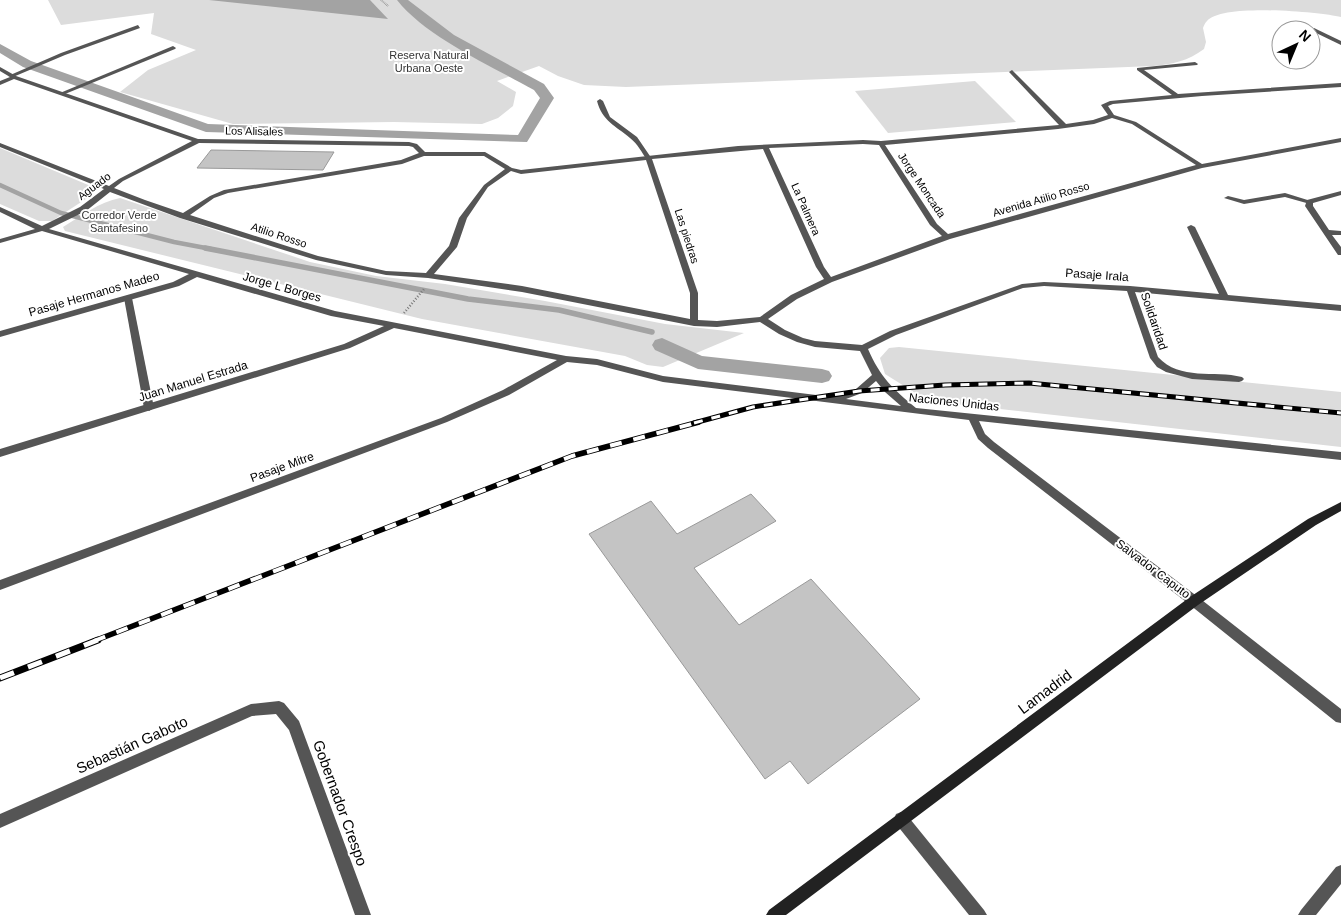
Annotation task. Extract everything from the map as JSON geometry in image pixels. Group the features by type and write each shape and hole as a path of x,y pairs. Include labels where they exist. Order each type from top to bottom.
{"street":[{"path":"0,83 40,64 138,27"},
{"path":"1321,34 1341,44"},
{"path":"63,93 172,48"},
{"path":"1177,96 1139,68 1195,64"},
{"name":"Los Alisales","path":"0,69 13,77 198,141 396,143 416,145 423,154 485,154 510,170"},
{"path":"1012,72 1064,126"},
{"path":"1201,166 1134,123 1112,116 1104,105 1177,96 1341,85"},
{"name":"Las piedras","path":"600,101 601,110 610,123 632,136 649,159 694,293 694,322"},
{"path":"428,276 453,247 463,218 486,186 510,170 521,172 765,147 863,142 881,144 1064,126 1102,120 1112,116"},
{"name":"Avenida Atilio Rosso","path":"762,319 794,297 830,280 947,237 1201,166 1341,140"},
{"name":"Aguado","path":"0,241 42,229 76,213 109,188 198,141"},
{"name":"Jorge Moncada","path":"881,144 934,224 947,237"},
{"name":"Atilio Rosso","path":"0,145 183,216 337,264 386,273 428,276 522,289 694,322 717,324 762,319"},
{"name":"La Palmera","path":"765,147 820,268 830,280"},
{"path":"183,216 212,197 226,192 402,162 423,154"},
{"path":"1228,198 1244,202 1285,195 1310,202 1341,193"},
{"path":"1310,202 1309,206 1341,253"},
{"name":"Jorge L Borges","path":"0,210 42,229 334,314 566,358"},
{"path":"1191,227 1225,298"},
{"path":"1326,232 1341,233"},
{"name":"Pasaje Hermanos Madeo","path":"0,334 176,284 194,274"},
{"name":"Pasaje Irala","path":"863,348 893,333 1022,286 1044,284 1341,308"},
{"name":"Solidaridad","path":"1130,290 1158,365 1176,374 1239,380"},
{"path":"128,298 149,408"},
{"path":"762,319 782,332 808,342 863,348 876,376 886,389 914,411"},
{"name":"Juan Manuel Estrada","path":"0,453 347,346 392,326"},
{"name":"Naciones Unidas","path":"566,358 597,362 663,379 835,399 914,411 1341,456"},
{"name":"Pasaje Mitre","path":"0,585 489,402 540,375 566,358"},
{"path":"835,399 859,391 876,376"},
{"name":"Salvador Caputo","path":"972,416 981,436 991,445 1341,717"},
{"name":"Lamadrid","path":"774,915 1194,601 1312,522 1341,506"},
{"name":"Sebastián Gaboto","path":"0,821 251,710 279,706"},
{"name":"Gobernador Crespo","path":"279,706 294,726 363,915"},
{"path":"902,819 979,915"},
{"path":"1306,915 1341,872"}],"path":[{"path":"381,0 388,6"},
{"path":"412,304 426,286"}],"green space":[{"name":"Reserva Natural Urbana Oeste","path":"48,0 1341,0 1341,17 1271,10 1231,12 1216,15 1207,21 1203,27 1206,42 1204,49 1180,61 1153,66 626,87 584,85 558,76 539,66 497,81 516,92 513,106 498,118 482,124 394,122 233,124 120,92 148,70 196,50 151,34 154,13 61,25"},
{"path":"975,81 1016,122 888,133 855,91"},
{"name":"Corredor Verde Santafesino","path":"0,148 93,187 95,191 92,195 52,221 39,221 0,204"},
{"name":"Corredor Verde Santafesino","path":"120,198 310,262 376,276 445,284 665,324 744,333 663,367 647,365 625,356 422,319 65,231 63,227 83,214 97,206"},
{"path":"899,347 1341,392 1341,447 928,401 885,374 880,358 889,348"}],"shaded area":[{"path":"209,0 370,0 388,19"}],"building":[{"path":"211,150 334,152 323,170 197,168"},
{"path":"751,494 776,521 694,568 739,625 811,579 920,699 808,784 790,761 765,779 589,534 651,501 677,534"}],"waterway":[{"path":"0,48 27,64 206,128 522,139 547,98 539,87 449,37 402,0"},
{"path":"0,185 61,213 174,242 211,249"},
{"path":"205,248 468,299 559,310 652,332"},
{"path":"662,345 698,362 822,376"}],"railway":[{"path":"694,423 753,407 859,391 945,385 1029,383 1341,413"},
{"path":"94,641 572,456 699,422"},
{"path":"0,678 98,640"}]}
